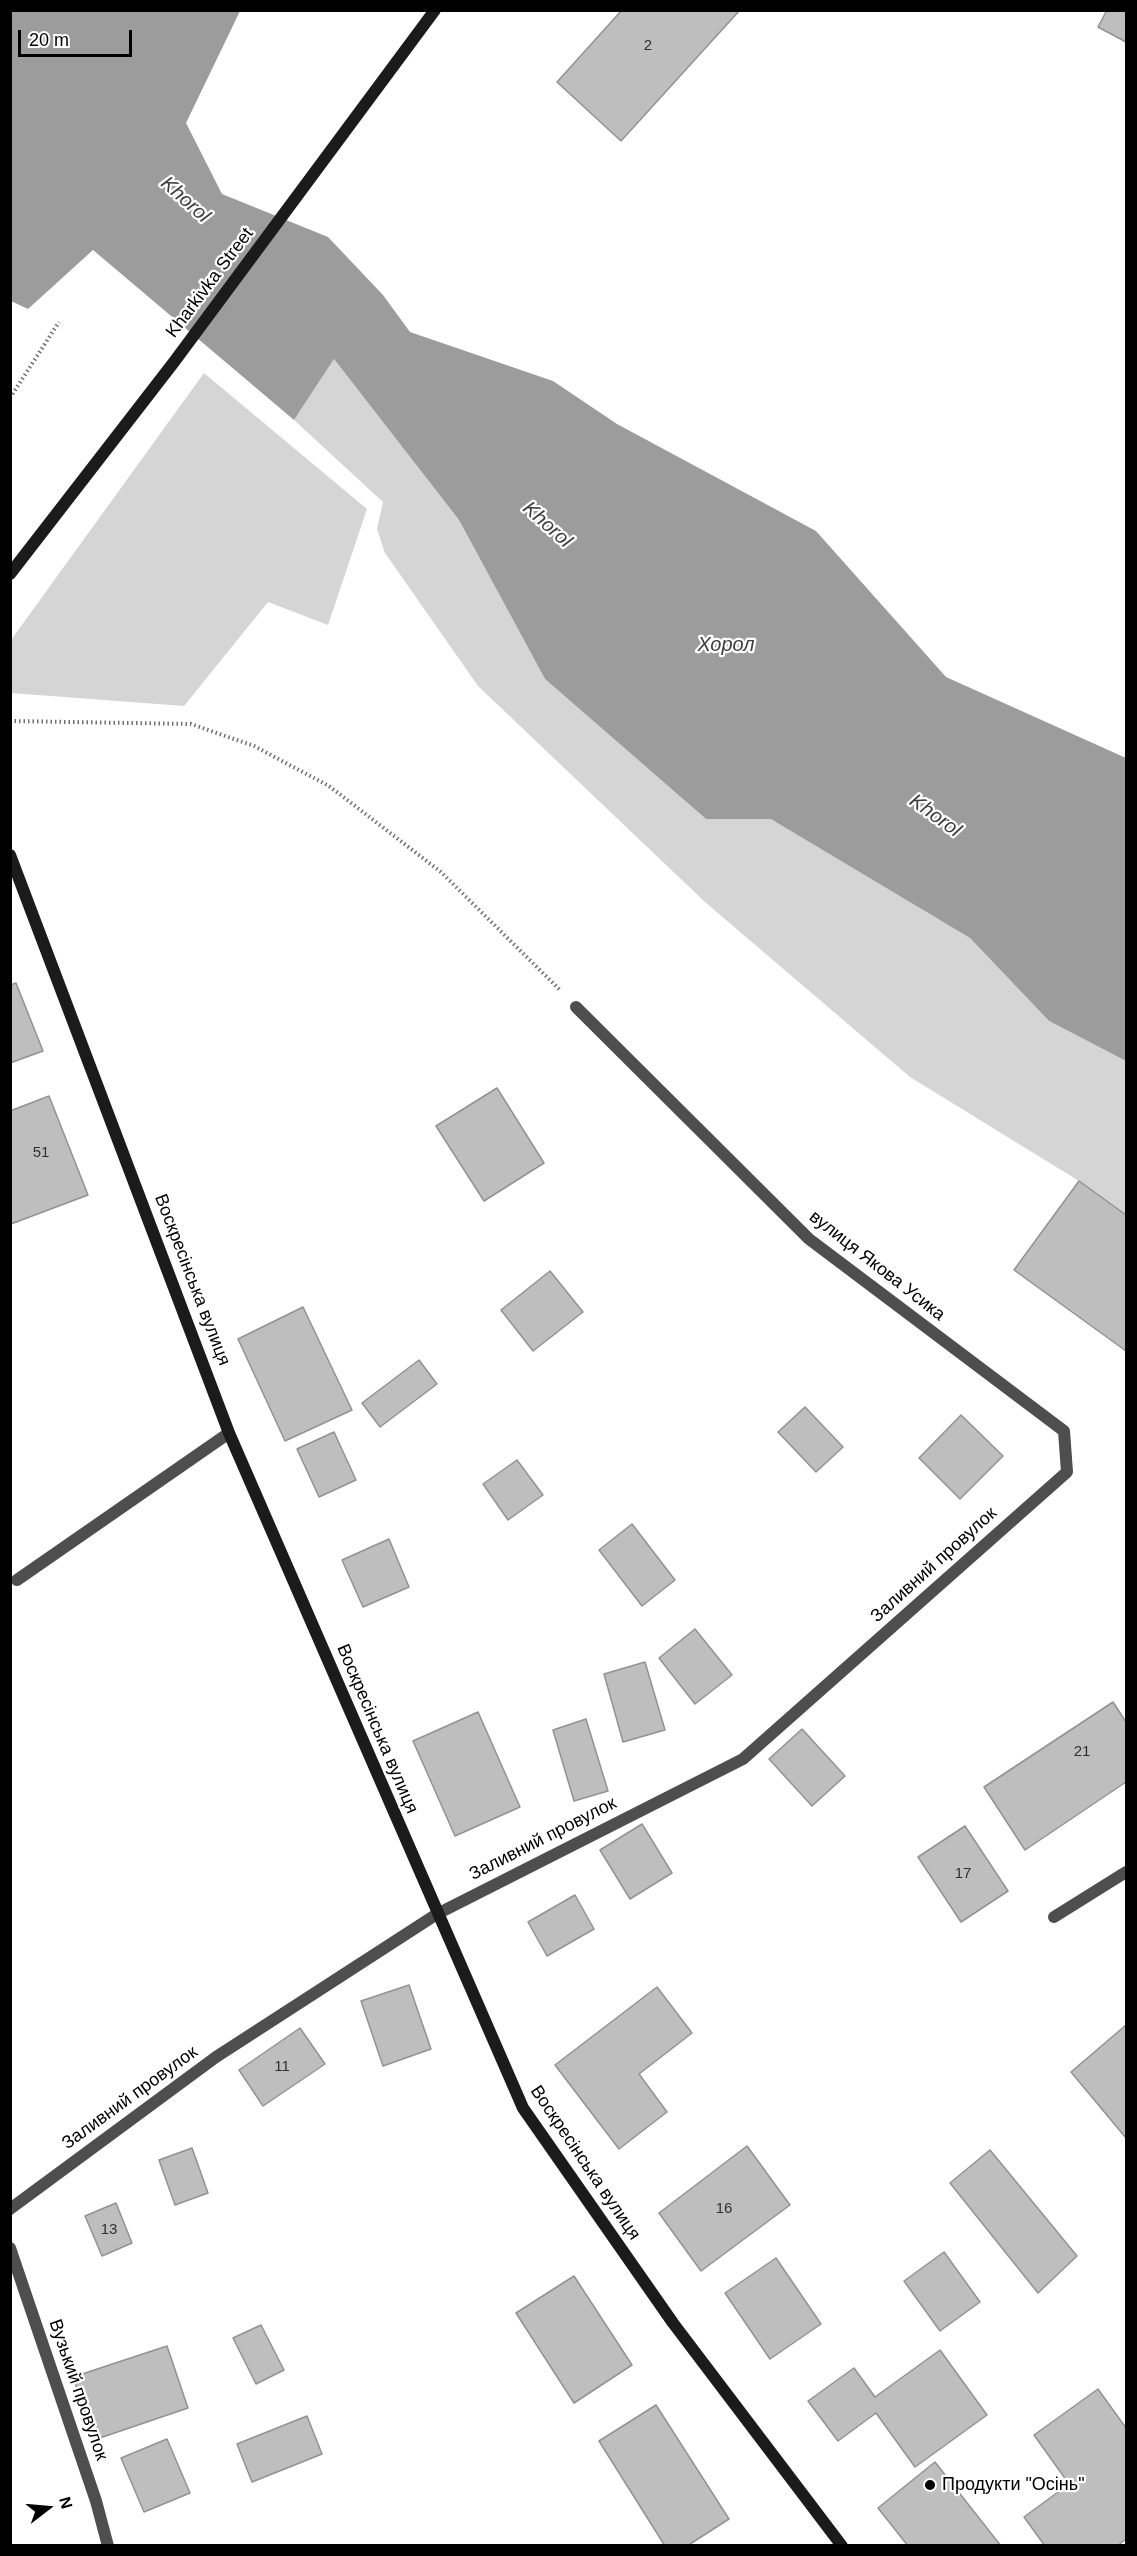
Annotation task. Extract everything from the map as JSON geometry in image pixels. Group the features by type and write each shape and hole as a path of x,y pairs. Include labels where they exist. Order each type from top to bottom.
{"street":[{"name":"Kharkivka Street","path":"10,574 174,362 435,10"},
{"name":"Воскресінська вулиця","path":"10,855 230,1433 523,2108 673,2323 842,2546"},
{"name":"вулиця Якова Усика","path":"576,1007 809,1239 1064,1431 1067,1472"},
{"path":"18,1580 230,1433"},
{"name":"Заливний провулок","path":"10,2209 216,2057 437,1914 742,1759 1067,1472"},
{"path":"1054,1917 1126,1872"},
{"name":"Вузький провулок","path":"10,2248 96,2501 108,2546"}],"path":[{"path":"10,398 59,322"},
{"path":"10,722 191,724 254,746 329,786 441,872 576,1007"}],"shaded area":[{"path":"334,359 459,520 545,679 706,819 771,818 970,938 1049,1021 1126,1061 1126,1215 1079,1181 910,1077 705,902 478,686 385,553 377,529 383,502 294,420"},
{"path":"204,373 367,509 328,625 268,602 184,706 11,693 11,640"}],"water":[{"name":"Хорол","path":"11,11 240,11 186,123 222,194 328,237 383,295 410,332 553,381 617,424 816,531 946,677 1126,758 1126,1061 1049,1021 970,938 771,819 706,819 545,679 459,520 334,359 294,420 93,250 28,309 11,301"}],"building":[{"path":"622,10 740,10 621,141 557,82"},
{"path":"1107,10 1126,10 1126,42 1098,27"},
{"path":"16,983 43,1051 10,1063 10,985"},
{"path":"497,1088 544,1163 484,1201 436,1126"},
{"path":"49,1096 88,1195 11,1224 10,1111"},
{"path":"1079,1181 1126,1215 1126,1351 1014,1270"},
{"path":"550,1271 583,1312 533,1351 501,1310"},
{"path":"303,1307 352,1410 285,1441 238,1339"},
{"path":"419,1360 437,1384 380,1427 362,1403"},
{"path":"805,1407 843,1447 816,1472 778,1432"},
{"path":"961,1415 1003,1456 960,1499 919,1458"},
{"path":"334,1432 356,1480 319,1497 297,1449"},
{"path":"517,1460 543,1495 508,1520 483,1484"},
{"path":"632,1524 675,1580 642,1606 599,1550"},
{"path":"389,1539 409,1587 363,1607 342,1560"},
{"path":"695,1629 732,1675 695,1704 659,1658"},
{"path":"645,1662 665,1730 623,1742 604,1674"},
{"path":"1113,1702 1126,1722 1126,1782 1025,1850 984,1787"},
{"path":"478,1712 520,1807 455,1836 413,1741"},
{"path":"586,1719 608,1791 574,1801 553,1730"},
{"path":"802,1729 845,1776 812,1806 769,1759"},
{"path":"642,1824 672,1873 630,1899 600,1850"},
{"path":"965,1826 1008,1891 961,1922 918,1857"},
{"path":"575,1895 594,1929 547,1956 528,1922"},
{"path":"409,1985 431,2049 383,2066 361,2001"},
{"path":"657,1987 692,2033 639,2074 667,2112 619,2149 555,2065"},
{"path":"1126,2025 1126,2138 1071,2072"},
{"path":"300,2028 325,2064 263,2106 239,2070"},
{"path":"747,2146 790,2205 701,2271 659,2213"},
{"path":"192,2148 208,2193 175,2205 159,2160"},
{"path":"990,2150 1077,2256 1038,2293 950,2183"},
{"path":"116,2203 132,2243 102,2256 85,2216"},
{"path":"944,2252 980,2302 940,2331 904,2281"},
{"path":"776,2258 821,2324 770,2359 725,2293"},
{"path":"574,2276 632,2365 574,2403 516,2313"},
{"path":"261,2325 284,2370 256,2384 233,2338"},
{"path":"167,2346 188,2408 94,2440 73,2377"},
{"path":"940,2350 987,2415 915,2467 876,2413 838,2441 808,2401 854,2368 875,2397"},
{"path":"1098,2389 1126,2428 1126,2539 1117,2546 1045,2546 1024,2517 1069,2484 1034,2435"},
{"path":"656,2405 729,2519 687,2546 665,2546 599,2441"},
{"path":"307,2416 322,2454 252,2482 237,2444"},
{"path":"167,2439 190,2493 144,2512 121,2458"},
{"name":"Продукти \"Осінь\"","path":"935,2462 1001,2546 908,2546 878,2508"}],"place":[{"name":"Продукти \"Осінь\"","path":"930,2485"}],"water label":[{"name":"Khorol","path":"185,200"},
{"name":"Khorol","path":"547,525"},
{"name":"Khorol","path":"935,816"}]}
